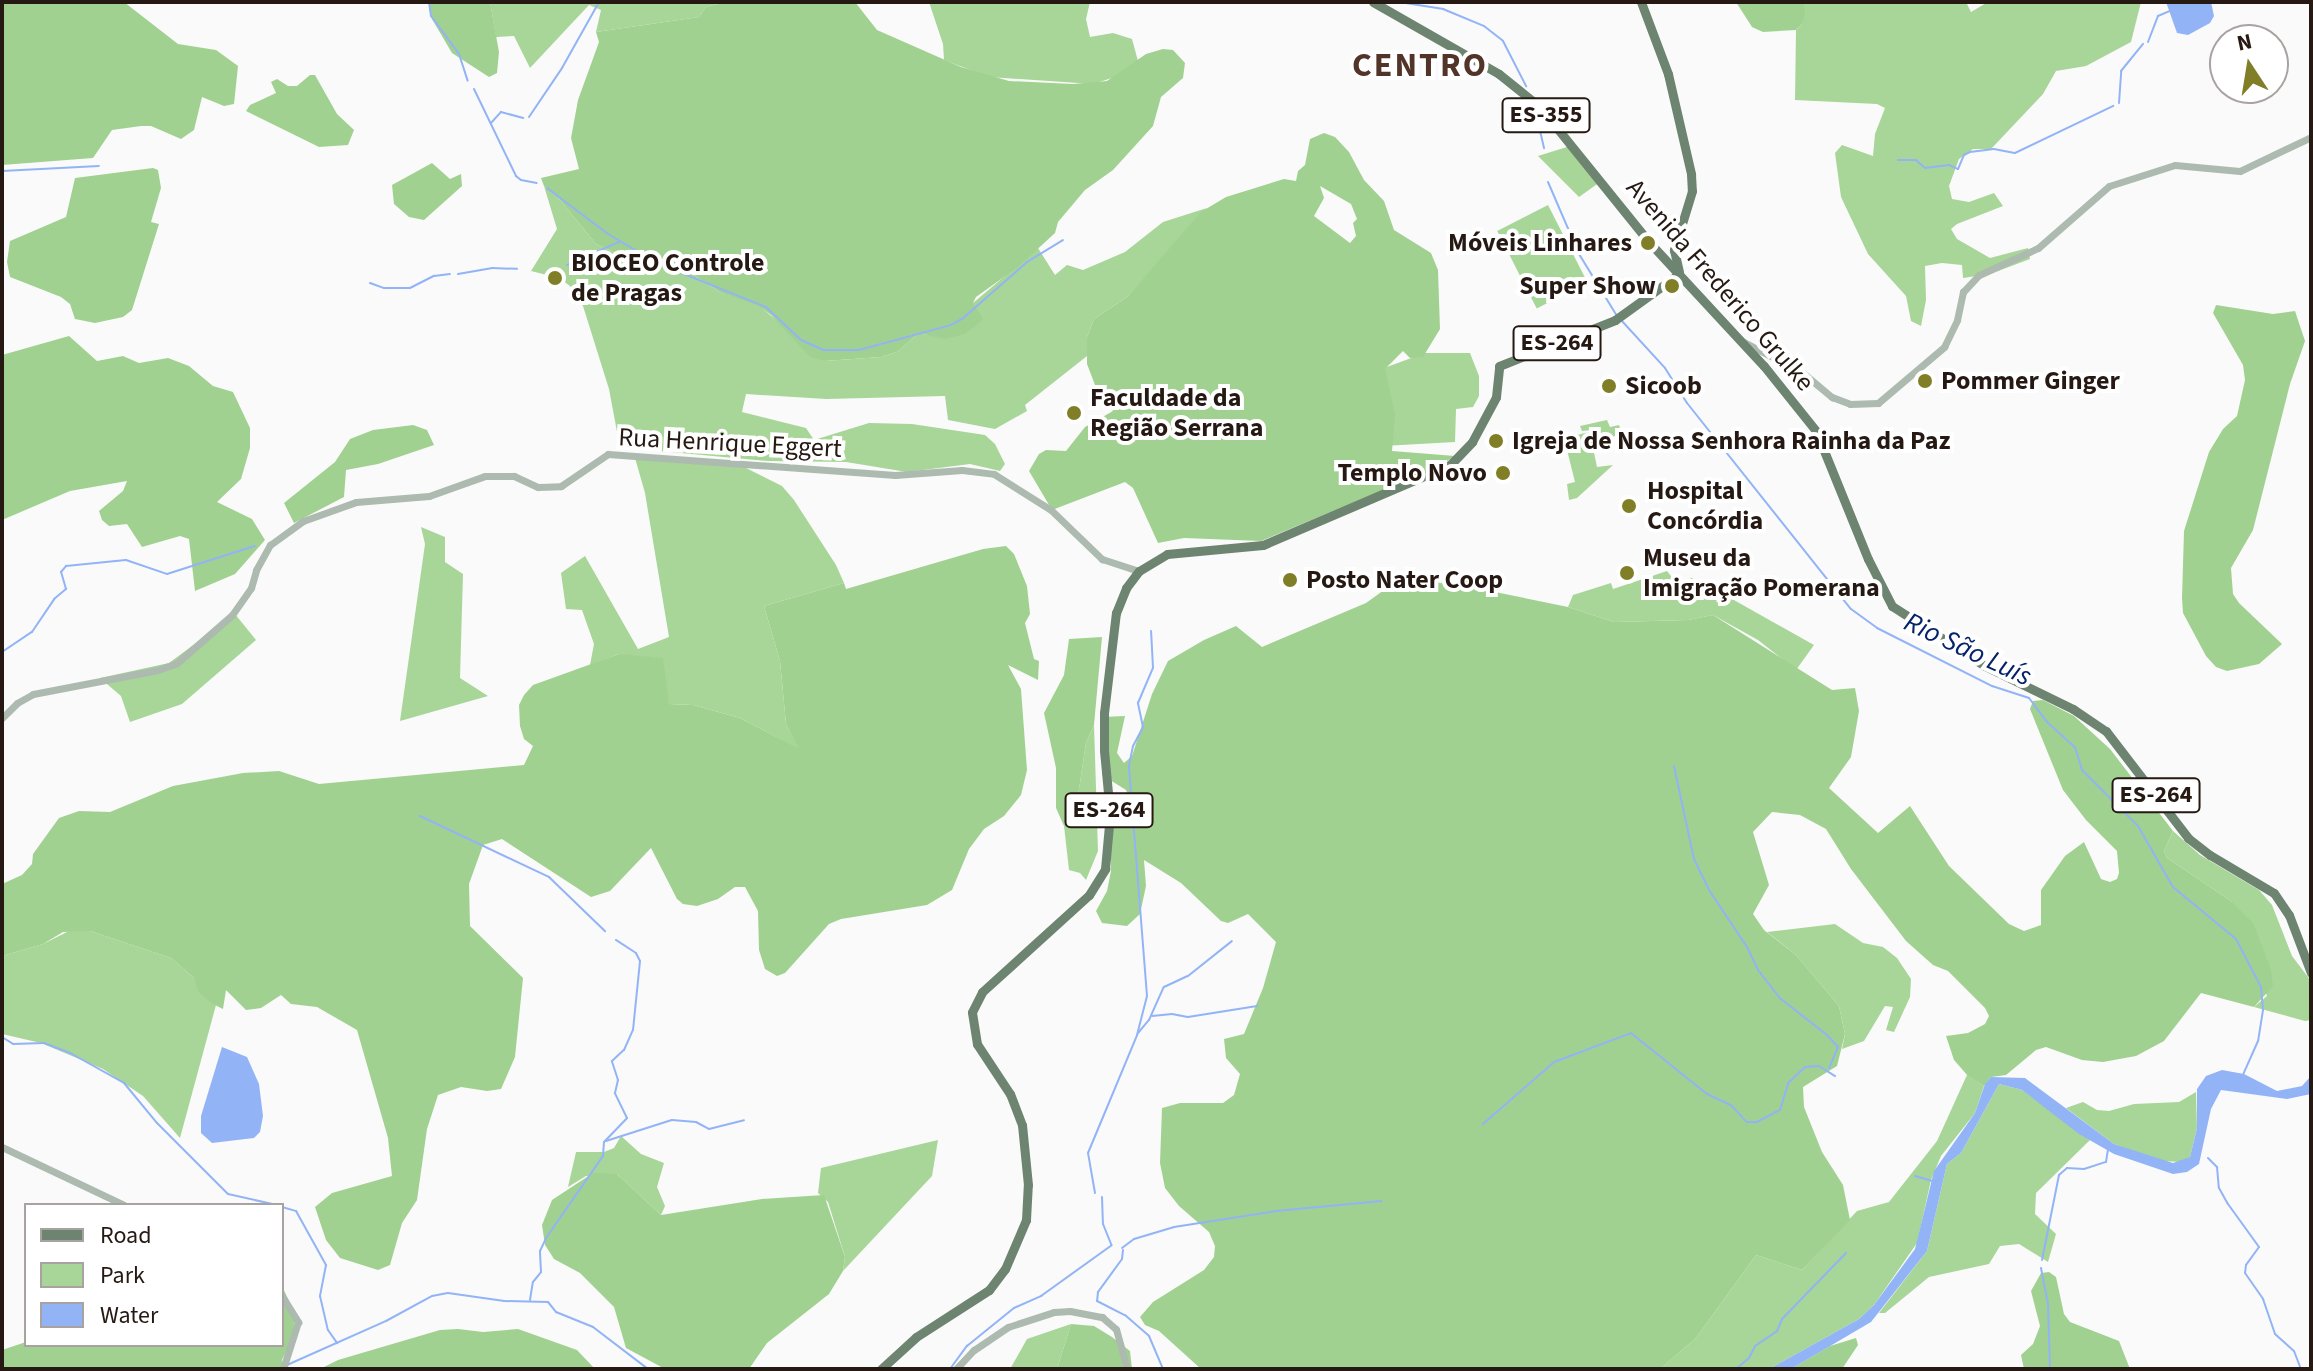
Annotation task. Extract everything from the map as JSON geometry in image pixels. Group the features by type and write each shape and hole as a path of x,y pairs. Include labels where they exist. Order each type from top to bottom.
{"main road":[{"name":"Avenida Frederico Grulke","path":"1373,2 1523,91 1656,249 1740,340 1821,438 1888,601 1898,612 1985,666 2073,709 2106,731 2188,838 2210,855 2274,893 2289,915 2311,973"},
{"path":"1641,2 1668,74 1691,174 1689,206 1675,241 1679,274"},
{"path":"1656,249 1675,241"},
{"name":"ES-264","path":"881,1369 916,1337 976,1300 998,1282 1026,1220 1028,1185 1022,1125 1010,1094 977,1044 972,1012 982,992 1089,895 1105,869 1110,814 1104,713 1116,613 1126,588 1139,571 1167,554 1263,545 1450,465 1472,442 1496,397 1499,366 1615,320 1679,274"}],"street":[{"path":"1740,340 1793,367 1832,397 1850,404 1878,403 1944,347 1957,320 1963,292 1973,281 2038,248 2074,219 2099,193 2120,181 2175,165 2240,171 2311,137"},
{"name":"Rua Henrique Eggert","path":"2,718 17,703 33,694 158,670 177,663 232,615 251,588 256,570 270,545 303,521 356,502 429,496 485,476 514,476 538,487 561,486 608,454 895,475 923,476 962,470 994,474 1051,510 1102,559 1139,571"},
{"path":"2,1147 120,1203"},
{"path":"284,1299 298,1322 284,1367"},
{"path":"956,1369 974,1350 1008,1327 1037,1316 1070,1311 1102,1317 1116,1329 1127,1369"}],"green space":[{"path":"2,2 124,2 178,44 216,50 238,66 234,104 224,106 202,97 194,130 181,139 151,126 112,130 93,158 2,165"},
{"path":"429,2 490,2 499,52 497,73 489,77 452,53 432,19"},
{"path":"490,2 726,2 706,7 699,17 596,32 601,10 589,5 530,68 514,36 496,37"},
{"path":"726,2 855,2 877,30 961,67 1009,81 1073,84 1107,81 1146,54 1163,49 1173,50 1185,63 1183,78 1161,97 1153,126 1113,170 1085,190 1058,222 1055,233 1018,267 976,297 973,303 983,319 979,323 965,334 945,339 919,333 897,352 881,357 825,361 810,357 771,315 757,305 721,293 691,273 634,261 596,244 555,194 544,186 541,178 579,169 571,138 578,100 599,42 596,32 699,17 706,7"},
{"path":"929,2 1090,2 1086,19 1090,37 1113,33 1132,39 1138,61 1118,76 1093,84 989,77 944,60 943,44"},
{"path":"1736,2 1803,2 1805,13 1802,24 1796,30 1763,32 1752,27"},
{"path":"1803,2 1966,2 1971,12 1988,2 2141,2 2131,42 2086,66 2056,71 2043,94 1991,149 1973,149 1959,159 1949,186 1952,199 1969,202 1994,193 2003,206 1957,224 1951,229 1957,239 1990,258 2028,248 2030,259 1990,274 1963,278 1962,265 1942,263 1925,266 1926,300 1921,326 1911,321 1906,296 1868,254 1841,197 1835,153 1842,145 1873,156 1875,134 1885,108 1877,104 1795,100 1796,30 1802,24"},
{"path":"310,75 315,75 337,114 354,130 348,145 319,147 246,111 250,105 276,93 271,82 277,79 288,86 297,86"},
{"path":"1324,133 1335,137 1349,152 1364,180 1384,201 1394,230 1431,253 1438,270 1440,329 1423,357 1410,358 1403,351 1385,369 1395,415 1392,451 1455,456 1438,467 1261,541 1184,538 1158,543 1133,488 1125,482 1052,510 1029,471 1039,454 1046,450 1066,451 1085,427 1113,411 1095,385 1087,364 1087,337 1094,319 1127,297 1201,212 1226,197 1284,179 1296,181 1298,171 1305,165 1310,139","holes":["1320,186 1351,204 1357,219 1353,223 1356,236 1350,243 1314,216 1324,198"]},
{"path":"1570,146 1600,182 1579,197 1538,156"},
{"path":"432,163 450,179 461,174 462,186 424,220 409,217 394,204 392,185"},
{"path":"153,168 158,170 161,188 151,222 159,224 132,310 123,317 95,323 75,319 70,304 61,297 10,277 7,262 10,241 66,217 75,178"},
{"path":"544,186 555,194 596,244 634,261 691,273 721,293 757,304 825,361 881,357 897,352 919,333 928,335 973,303 1038,248 1055,275 1067,265 1083,270 1125,252 1163,222 1207,208 1127,297 1094,319 1087,337 1087,356 1025,405 1027,411 995,429 948,420 945,396 826,399 746,394 742,412 806,428 814,440 869,423 912,424 985,435 995,444 1005,464 1000,471 970,464 907,472 846,462 768,461 627,448 618,437 609,389 583,306 570,286 559,278 531,271 557,229"},
{"path":"1548,205 1587,283 1537,308 1497,231"},
{"path":"2216,305 2273,314 2295,311 2305,341 2290,384 2253,530 2231,568 2233,594 2239,603 2282,644 2259,664 2227,671 2216,667 2206,656 2183,613 2182,598 2184,531 2209,452 2223,429 2237,416 2245,380 2243,365 2213,313"},
{"path":"69,336 97,361 123,356 139,363 168,358 189,366 213,386 233,392 250,428 250,448 241,479 217,502 252,519 265,540 235,574 195,591 189,539 180,536 142,547 127,524 109,526 102,520 99,511 123,491 127,481 70,491 2,520 2,355"},
{"path":"1425,353 1470,353 1479,376 1479,396 1473,407 1456,409 1455,442 1383,446 1376,371"},
{"path":"1607,420 1610,427 1619,425 1622,434 1592,443 1597,467 1613,465 1577,498 1569,500 1567,484 1575,482 1564,438 1602,429 1582,431 1580,426"},
{"path":"413,425 427,430 434,445 378,464 346,470 344,497 294,523 284,503 335,462 350,439 373,430"},
{"path":"635,458 740,465 782,486 836,565 844,583 764,606 780,661 786,724 799,749 740,718 693,705 669,704 619,654 590,665 594,644 582,610 566,609 561,573 585,556 638,649 669,637 645,493"},
{"path":"421,527 445,537 445,562 463,574 460,678 488,696 400,721 425,544"},
{"path":"1006,546 1014,554 1027,586 1030,614 1025,623 1034,659 1039,661 1038,680 1008,665 1021,689 1027,770 1021,795 1004,816 984,829 969,849 952,890 927,905 841,919 829,924 785,973 777,976 765,969 759,950 758,911 745,887 735,887 718,899 697,906 683,904 677,899 651,848 610,891 591,897 502,839 483,845 469,884 470,926 523,978 515,1057 501,1089 487,1091 461,1087 438,1095 427,1129 417,1200 402,1223 390,1265 378,1270 340,1258 326,1240 315,1207 332,1193 392,1176 388,1138 357,1030 317,1007 291,1004 281,995 261,1008 246,1010 226,990 223,1009 198,991 193,977 171,958 90,931 63,932 43,944 2,956 2,884 22,875 32,864 33,854 59,818 79,811 110,812 173,786 243,773 279,771 319,784 524,765 533,746 524,739 520,726 519,705 524,695 533,685 619,654 663,658 669,704 693,705 740,718 798,748 786,724 780,661 764,606 844,583 846,589 983,549"},
{"path":"1667,571 1682,590 1691,578 1702,582 1814,645 1796,670 1758,640 1713,615 1688,620 1614,622 1568,607 1573,595 1611,583 1613,589"},
{"path":"1446,578 1454,582 1472,581 1495,592 1568,607 1614,622 1688,620 1713,615 1832,690 1855,688 1859,711 1851,757 1829,788 1878,833 1910,806 1949,866 2009,924 2024,931 2041,925 2041,890 2065,856 2084,842 2101,879 2110,882 2117,879 2119,873 2117,851 2086,820 2063,790 2030,709 2033,701 2043,700 2074,716 2110,749 2173,831 2164,851 2167,858 2231,901 2253,923 2271,970 2273,986 2254,1007 2201,993 2164,1041 2136,1056 2103,1062 2082,1060 2046,1047 2036,1050 2006,1075 1991,1077 1984,1086 1968,1076 1954,1060 1946,1036 1968,1033 1985,1024 1989,1016 1985,1008 1948,971 1933,965 1906,941 1851,869 1826,829 1800,815 1772,812 1753,832 1769,885 1753,914 1764,930 1796,955 1839,1006 1845,1034 1837,1066 1803,1087 1804,1107 1822,1152 1843,1185 1850,1220 1802,1270 1756,1255 1696,1338 1660,1369 1201,1369 1159,1331 1145,1325 1140,1317 1153,1302 1204,1270 1214,1257 1215,1246 1209,1232 1179,1206 1165,1188 1160,1163 1162,1108 1180,1103 1223,1103 1234,1095 1240,1074 1226,1058 1224,1039 1244,1034 1263,988 1276,942 1248,914 1228,923 1221,921 1181,883 1144,860 1146,886 1140,914 1127,926 1102,923 1096,911 1107,891 1111,871 1111,818 1129,797 1126,790 1102,775 1102,717 1125,716 1117,753 1124,763 1132,756 1152,694 1168,661 1204,640 1236,626 1262,647 1366,603 1391,585"},
{"path":"235,614 256,640 182,704 130,722 121,696 100,678 169,663"},
{"path":"1102,637 1094,725 1086,743 1076,809 1071,824 1064,826 1056,808 1056,768 1044,713 1064,675 1069,639"},
{"path":"1094,725 1098,851 1086,880 1080,873 1069,870 1064,826 1071,824 1076,809 1086,743"},
{"path":"2173,831 2200,855 2259,890 2272,905 2292,956 2311,981 2311,1020 2254,1007 2267,996 2231,901 2167,858 2164,851"},
{"path":"1835,924 1863,943 1883,947 1897,958 1911,979 1910,997 1894,1032 1886,1030 1893,1007 1885,1006 1864,1041 1842,1049 1845,1034 1839,1006 1796,955 1767,932"},
{"path":"71,930 90,931 171,958 193,977 199,991 216,1005 180,1138 143,1096 103,1069 41,1043 2,1034 2,956 43,944"},
{"path":"1967,1075 1984,1086 1975,1113 1941,1156 1931,1180 1917,1243 1874,1305 1859,1319 1769,1369 1660,1369 1696,1338 1756,1255 1802,1270 1857,1211 1889,1202 1937,1141"},
{"path":"1999,1084 2022,1090 2090,1140 2036,1193 2035,1214 2056,1234 2048,1262 2019,1244 2000,1246 1989,1264 1929,1277 1885,1313 1879,1313 1927,1251 1947,1164 1961,1153"},
{"path":"2196,1092 2197,1128 2190,1157 2183,1162 2161,1161 2114,1144 2066,1108 2083,1102 2097,1110 2109,1111 2134,1104 2179,1102"},
{"path":"621,1136 641,1154 664,1163 657,1187 665,1206 661,1215 617,1174 586,1176 568,1187 576,1152 604,1152 614,1148"},
{"path":"938,1140 932,1176 843,1271 845,1257 828,1202 818,1193 821,1168"},
{"path":"593,1173 617,1174 661,1215 762,1199 824,1195 845,1257 843,1271 829,1294 767,1343 749,1369 665,1369 626,1348 614,1307 580,1273 554,1259 545,1245 542,1225 552,1200"},
{"path":"2049,1272 2056,1277 2064,1314 2070,1322 2119,1341 2130,1369 2024,1369 2021,1355 2033,1344 2040,1326 2031,1291 2041,1273"},
{"path":"284,1290 296,1316 291,1342 282,1360 285,1369 2,1369 2,1350 24,1343 24,1347 284,1347"},
{"path":"1071,1324 1057,1369 1010,1369 1027,1339"},
{"path":"1071,1324 1094,1326 1112,1337 1130,1351 1132,1369 1057,1369"},
{"path":"518,1329 577,1350 595,1369 320,1369 338,1360 440,1330 483,1332"},
{"path":"1856,1338 1858,1345 1842,1369 1791,1369 1830,1346"}],"water":[{"path":"2166,2 2211,2 2214,16 2210,23 2188,35 2177,33"},
{"path":"222,1047 247,1057 259,1084 263,1116 260,1132 254,1138 212,1143 201,1133 201,1116"},
{"path":"2222,1070 2244,1074 2277,1091 2302,1086 2311,1076 2311,1094 2287,1099 2221,1090 2211,1109 2199,1164 2187,1172 2173,1174 2114,1154 2079,1134 2022,1090 1999,1084 1961,1153 1947,1164 1927,1251 1871,1322 1791,1369 1769,1369 1859,1319 1874,1305 1915,1249 1934,1171 1975,1113 1985,1084 1991,1077 2025,1078 2114,1144 2173,1163 2190,1157 2197,1128 2197,1089 2206,1076"}],"waterway":[{"path":"429,2 431,16 459,54 468,81"},
{"path":"529,117 562,68 599,2"},
{"name":"Rio São Luís","path":"1399,2 1443,9 1484,26 1503,41 1526,86"},
{"path":"2148,42 2158,16 2170,11"},
{"path":"2119,103 2121,71 2143,44"},
{"path":"474,89 516,176 537,183"},
{"path":"1898,160 1916,160 1925,168 1949,165 1958,169 1964,155 1970,152 1994,149 2015,153 2113,106"},
{"path":"491,123 501,112 523,118"},
{"name":"Rio São Luís","path":"1538,122 1544,148"},
{"path":"2,171 99,166"},
{"name":"Rio São Luís","path":"1548,182 1579,254 1617,316"},
{"path":"547,188 608,234 657,263 766,307 801,340 823,350 859,350 951,325 962,319 1027,262 1063,240"},
{"path":"567,265 619,242"},
{"path":"458,274 492,268 517,269"},
{"path":"370,283 384,288 410,288 434,276 450,274"},
{"name":"Rio São Luís","path":"1621,320 1665,368 1687,403 1851,609 1877,628 1992,686 2029,698 2047,722 2075,747 2082,770 2138,826 2173,887 2236,939 2261,987 2263,1010 2258,1041 2243,1074"},
{"path":"2,652 32,632 54,599 66,589 61,572 66,566 126,560 167,574 255,546"},
{"path":"1095,1193 1088,1153 1137,1035 1147,996 1129,765 1133,746 1143,727 1138,703 1153,668 1151,631"},
{"path":"1674,766 1694,859 1709,890 1747,947 1758,970 1781,999 1838,1047 1829,1068"},
{"path":"420,816 549,877 605,931"},
{"path":"530,1300 533,1282 541,1272 540,1251 546,1238 603,1156 604,1142 627,1118 615,1093 618,1080 612,1061 624,1050 633,1030 640,961 636,953 616,940"},
{"path":"1138,1033 1149,1020 1164,987 1188,976 1232,941"},
{"path":"1152,1016 1172,1014 1188,1017 1257,1006"},
{"path":"1483,1124 1554,1062 1631,1033 1707,1094 1731,1105 1747,1122 1757,1122 1780,1110 1788,1083 1805,1067 1819,1066 1835,1076"},
{"path":"2,1037 13,1044 44,1043 72,1054 124,1083 157,1123 228,1194 268,1203"},
{"path":"606,1141 672,1120 696,1122 709,1129 744,1120"},
{"path":"2042,1260 2059,1175 2067,1168 2084,1169 2106,1162 2108,1150"},
{"path":"2208,1158 2217,1167 2219,1188 2228,1204 2259,1247 2246,1265 2245,1273 2263,1299 2275,1334 2294,1351 2301,1369"},
{"path":"1915,1176 1933,1181"},
{"path":"1102,1197 1103,1224 1111,1244"},
{"path":"1122,1248 1134,1239 1174,1227 1276,1211 1382,1201"},
{"path":"284,1208 296,1211 326,1265 320,1296 328,1330 337,1343"},
{"path":"950,1369 967,1346 1014,1308 1041,1296 1112,1245"},
{"path":"1123,1250 1122,1259 1098,1292 1097,1301 1125,1315 1149,1336 1163,1369"},
{"path":"1736,1369 1749,1358 1755,1346 1777,1331 1782,1319 1846,1253"},
{"path":"2041,1268 2048,1305 2050,1369"},
{"path":"287,1365 386,1321 432,1296 448,1293 504,1301 548,1302 556,1312 593,1327 648,1369"}],"place":[{"name":"Móveis Linhares","path":"1648,243"},
{"name":"BIOCEO Controle de Pragas","path":"555,278"},
{"name":"Super Show","path":"1672,286"},
{"name":"Pommer Ginger","path":"1925,381"},
{"name":"Sicoob","path":"1609,386"},
{"name":"Faculdade da Região Serrana","path":"1074,413"},
{"name":"Igreja de Nossa Senhora Rainha da Paz","path":"1496,441"},
{"name":"Templo Novo","path":"1503,473"},
{"name":"Hospital Concórdia","path":"1629,506"},
{"name":"Museu da Imigração Pomerana","path":"1627,573"},
{"name":"Posto Nater Coop","path":"1290,580"}],"district":[{"name":"CENTRO","path":"1420,66"}]}
